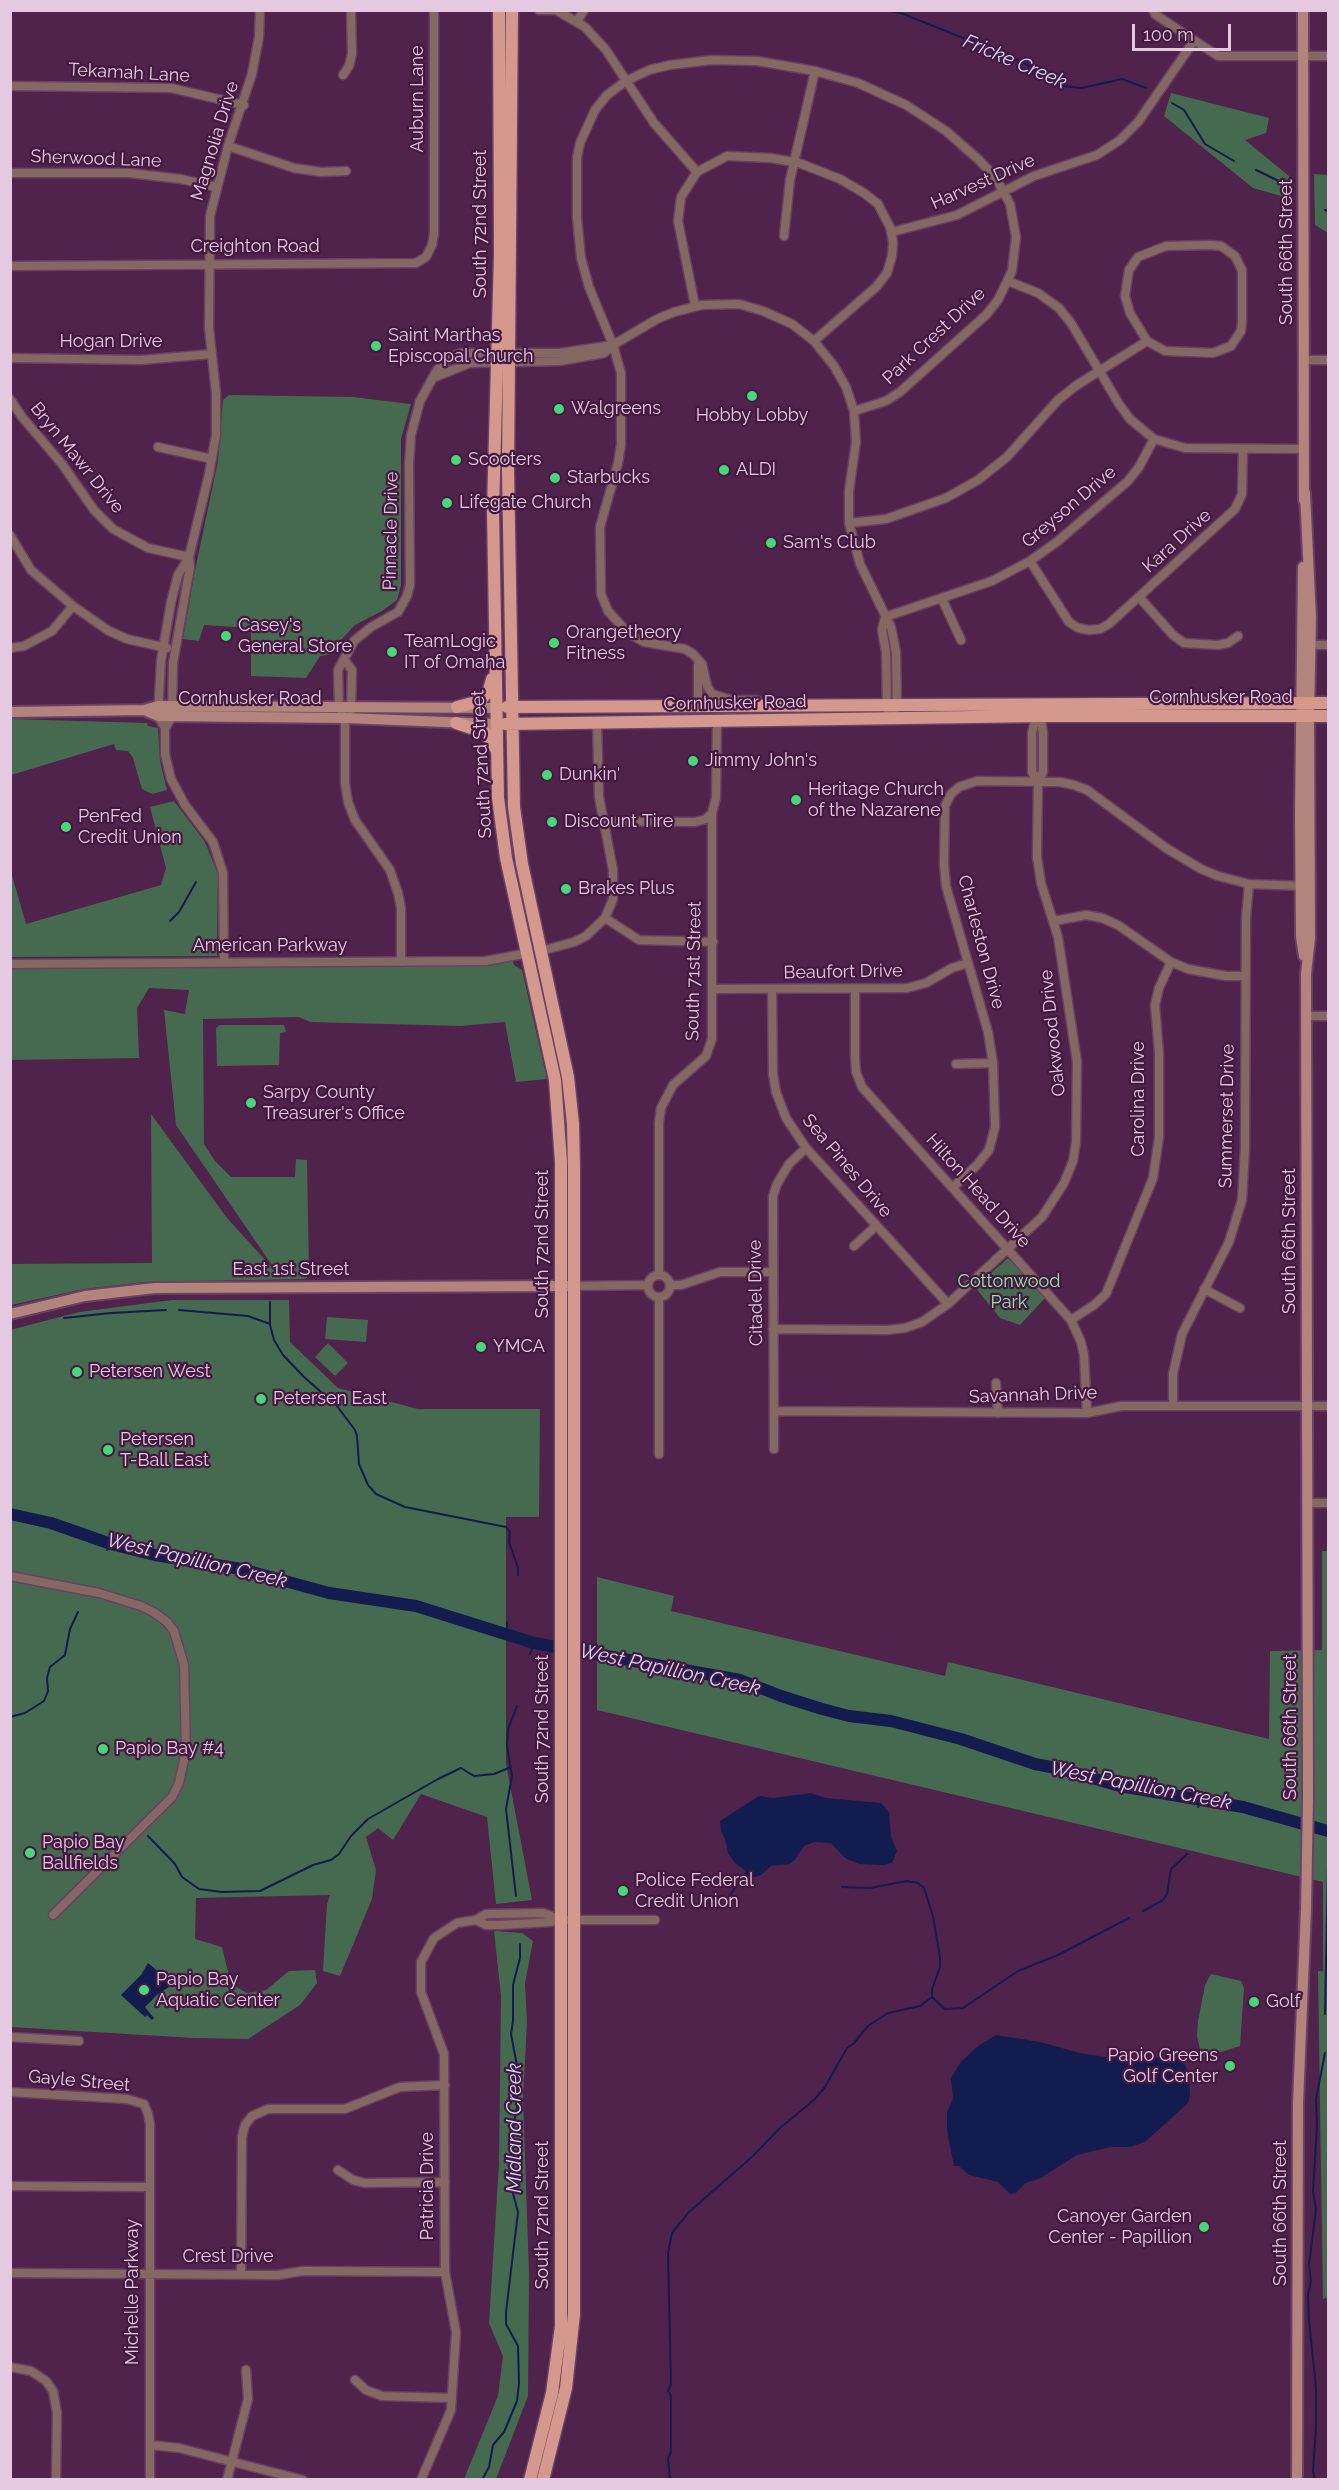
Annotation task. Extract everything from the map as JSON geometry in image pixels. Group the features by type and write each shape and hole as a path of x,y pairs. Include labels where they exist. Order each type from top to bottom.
{"main road":[{"name":"South 72nd Street","path":"500,10 500,254 508,470 514,807 557,1100 568,1286"},
{"name":"South 72nd Street","path":"515,13 503,356 493,510 499,818 506,858 534,952 532,953 536,958 549,1013 559,1034 568,1077 573,1124 568,1286 567,1919 561,2326 554,2385 530,2480"},
{"path":"457,707 475,704 484,698 489,690 496,660"},
{"path":"512,673 520,693 532,701 669,700 698,706"},
{"name":"Cornhusker Road","path":"496,724 891,719 1329,703"},
{"name":"Cornhusker Road","path":"496,708 892,705 1038,712 1329,716"},
{"path":"717,721 725,714 781,713 831,706"},
{"path":"456,723 486,733 492,740 496,751"},
{"path":"513,762 524,732 535,725 545,723"},
{"name":"South 72nd Street","path":"543,2480 566,2388 573,2330 567,1919"}],"street":[{"name":"Magnolia Drive","path":"189,557 216,435 209,264 210,216 216,187 228,146 244,105 254,65 260,10"},
{"path":"342,75 349,66 352,54 351,10"},
{"name":"Auburn Lane","path":"434,10 434,187"},
{"path":"539,10 554,10 577,21 606,50 654,123 697,172"},
{"path":"577,21 584,10"},
{"path":"1153,10 1218,56 1329,57"},
{"name":"South 66th Street","path":"1297,2480 1298,2103 1308,1798 1307,1016 1306,974 1301,937 1306,886 1305,716 1310,574 1304,449 1302,10"},
{"name":"Harvest Drive","path":"892,232 957,215 1034,176 1096,155 1120,140 1138,122 1194,41"},
{"name":"Park Crest Drive","path":"697,659 685,649 652,645 628,633 608,611 601,594 600,527 616,475 621,445 621,373 613,345 589,287 581,258 577,218 577,159 580,143 595,110 607,95 626,81 649,70 711,60 758,61 815,71 858,83 906,105 946,131 996,178 1004,191 1014,221 1016,237 1014,261 1008,281 998,300 986,315 900,392 876,405 854,411"},
{"path":"783,236 785,205 815,71"},
{"name":"Tekamah Lane","path":"10,86 171,88 244,105"},
{"path":"228,146 294,168 321,172 346,171"},
{"path":"814,342 876,287 887,273 892,256 892,232 878,204 840,179 794,161 726,156 697,172 681,197 678,221 695,306 715,303 739,304 763,310 792,324 814,342 834,366 846,387 854,411 856,442 849,491 849,523 855,550 891,627 895,644 891,719"},
{"name":"Sherwood Lane","path":"10,173 129,173 180,179 216,187"},
{"name":"Creighton Road","path":"10,266 416,263 426,257 432,245 434,187"},
{"path":"1211,245 1221,246 1230,251 1242,270 1241,331 1231,346 1213,353 1165,351 1147,342 1127,306 1125,296 1132,264 1146,252 1166,246 1211,245"},
{"path":"1008,281 1038,293 1059,308 1071,322 1119,404 1130,419 1154,439 1185,448 1304,449"},
{"name":"Pinnacle Drive","path":"401,962 401,908 398,892 390,870 355,820 348,802 345,783 345,718 339,707 338,670 354,641 371,627 398,612 407,596 410,585 408,501 411,435 420,401 433,378 460,365 503,356 576,360 604,353 613,345 657,319 695,306"},
{"path":"849,523 886,519 946,498 978,480 1007,458 1058,400 1099,370 1147,342"},
{"name":"Hogan Drive","path":"10,358 141,360 212,354"},
{"path":"1304,360 1329,360"},
{"name":"Bryn Mawr Drive","path":"10,399 22,417 62,464 94,510 113,529 148,548 189,557"},
{"name":"Greyson Drive","path":"885,617 992,581 1030,561 1058,541 1128,481 1139,467 1154,439"},
{"path":"158,447 212,459"},
{"name":"Kara Drive","path":"1030,561 1069,622 1078,628 1100,629 1109,624 1235,509 1242,494 1243,449"},
{"path":"10,535 31,570 73,606 109,631 139,643 175,648"},
{"path":"189,557 178,575 164,647 158,711 165,728 165,754 171,779 184,805 213,842 223,873 224,962"},
{"path":"165,728 172,711 175,648 190,567 189,557"},
{"path":"1139,597 1173,635 1184,643 1218,645 1228,643 1238,636"},
{"path":"942,599 962,640"},
{"path":"10,648 24,646 52,631 73,606"},
{"path":"1306,645 1329,645"},
{"path":"697,659 698,706"},
{"path":"697,659 704,669 708,689 721,698 781,700 831,706"},
{"path":"345,661 352,670 353,707 351,713 345,718"},
{"name":"Cornhusker Road","path":"10,712 339,707 496,708"},
{"name":"Cornhusker Road","path":"172,711 496,724"},
{"name":"Oakwood Drive","path":"773,1329 905,1328 937,1314 1042,1217 1055,1200 1073,1161 1076,1142 1077,1062 1064,987 1062,958 1054,921 1041,884 1037,857 1038,782 1032,772 1032,733 1038,712"},
{"name":"South 71st Street","path":"659,1274 659,1116 673,1085 699,1064 710,1048 713,989 712,813 716,798 717,721"},
{"path":"597,722 598,797 614,884 613,899 604,918 633,938 645,942 712,942"},
{"name":"Charleston Drive","path":"953,1187 977,1165 989,1150 994,1127 993,1063 988,1032 946,886 945,806 951,794 958,787 968,783 1060,782 1087,790 1184,860 1218,876 1249,884 1306,886"},
{"path":"603,821 695,822 706,819 712,813"},
{"name":"Summerset Drive","path":"1173,1406 1173,1374 1182,1335 1229,1242 1242,1200 1245,1148 1246,918 1249,884"},
{"path":"1054,921 1086,915 1102,918 1118,926 1171,962 1205,973 1245,976"},
{"name":"American Parkway","path":"10,964 486,961 574,942 586,936 604,918"},
{"name":"Carolina Drive","path":"1071,1320 1106,1294 1153,1178 1159,1137 1159,1053 1155,1005 1159,988 1171,962"},
{"name":"Beaufort Drive","path":"713,989 907,988 926,983 952,968 968,963"},
{"name":"Sea Pines Drive","path":"772,989 772,1050 776,1092 786,1118 806,1148 948,1305"},
{"name":"Hilton Head Drive","path":"855,990 855,1065 862,1088 1071,1320 1082,1342 1087,1413"},
{"path":"1307,1016 1329,1016"},
{"path":"956,1064 993,1063"},
{"name":"Citadel Drive","path":"774,1449 773,1196 789,1164 806,1148"},
{"path":"854,1246 876,1226"},
{"path":"670,1285 681,1285 720,1272 772,1272"},
{"path":"659,1274 668,1278 670,1285 667,1294 659,1297 651,1294 648,1285 650,1278 659,1274"},
{"path":"568,1286 648,1285"},
{"name":"East 1st Street","path":"10,1314 85,1296 155,1288 568,1286"},
{"path":"1204,1288 1240,1308"},
{"path":"659,1297 659,1454"},
{"path":"996,1383 998,1413"},
{"name":"Savannah Drive","path":"774,1412 1087,1413 1121,1406 1329,1406"},
{"path":"1307,1503 1329,1503"},
{"path":"10,1576 102,1594 141,1606 155,1613 174,1631 184,1665 186,1714 184,1769 172,1797 53,1916"},
{"name":"Patricia Drive","path":"421,2480 445,2427 452,2398 456,2332 445,2272 444,2054 421,1992 421,1962 434,1938 457,1923 476,1920 486,1914 543,1914 567,1919 655,1920"},
{"path":"10,2037 79,2041"},
{"path":"242,2274 242,2137 248,2120 256,2113 268,2109 345,2109 400,2088 445,2085"},
{"name":"Gayle Street","path":"10,2092 127,2099 144,2104"},
{"name":"Michelle Parkway","path":"144,2104 150,2124 150,2480"},
{"path":"338,2170 353,2180 365,2183 445,2182"},
{"path":"10,2186 150,2187"},
{"name":"Crest Drive","path":"10,2273 278,2275 314,2271 445,2272"},
{"path":"10,2367 31,2371 46,2381 52,2391 57,2414 56,2480"},
{"path":"227,2480 248,2399 246,2370"},
{"path":"356,2380 366,2390 382,2396 452,2398"},
{"path":"150,2445 179,2448 303,2480"}],"green space":[{"path":"1171,93 1269,118 1266,133 1245,140 1289,176 1292,199 1253,188 1164,116"},
{"path":"1314,174 1328,175 1328,233 1315,225"},
{"path":"229,395 353,397 411,404 401,439 401,585 397,600 355,625 339,642 333,654 320,656 306,678 251,676 251,628 204,625 199,641 183,639 218,461 223,400"},
{"path":"11,719 147,723 148,726 158,728 160,761 167,790 152,794 142,789 133,758 128,751 116,750 114,744 11,775"},
{"path":"174,801 205,842 218,874 217,956 11,957 11,872 26,924 161,885 166,868 150,807"},
{"path":"513,961 514,965 522,970 547,1079 516,1082 505,1022 461,1026 310,1022 299,1017 203,1019 204,1144 215,1161 231,1177 295,1177 296,1159 307,1160 309,1274 306,1279 144,1282 84,1289 11,1305 11,1264 152,1263 151,1114 227,1218 278,1274 176,1125 164,1010 185,1014 189,990 149,988 137,1008 139,1058 11,1060 10,968 483,966"},
{"path":"220,1025 284,1025 286,1032 280,1033 279,1065 217,1066 216,1028"},
{"name":"Cottonwood Park","path":"1008,1258 1046,1297 1020,1325 1000,1318 975,1287"},
{"path":"172,1300 289,1300 290,1342 338,1388 418,1409 540,1409 539,1517 506,1517 506,1764 532,1900 496,1904 487,1817 421,1794 393,1840 378,1828 366,1837 376,1870 372,1899 340,1976 323,1971 327,1904 330,1895 196,1898 195,1939 222,1947 231,1984 247,1993 266,1990 289,1971 315,1970 317,1983 300,2005 248,2039 11,2027 10,1330 79,1312"},
{"path":"327,1317 368,1320 366,1342 325,1339"},
{"path":"328,1343 348,1363 335,1376 315,1357"},
{"path":"1322,1551 1328,1551 1328,2297 1323,2299 1318,1971 1323,1971 1323,1882 597,1710 597,1577 674,1596 671,1611 945,1676 948,1662 1269,1739 1270,1651 1322,1650"},
{"path":"494,1931 522,1933 533,1941 525,1983 527,2023 523,2098 529,2273 528,2396 496,2479 464,2479 498,2396 503,2356 489,2323 499,2164 501,1996"},
{"path":"1211,1974 1241,1981 1244,1988 1240,2046 1202,2058 1197,2036 1198,2021 1205,1985"}],"shaded area":[{"path":"811,1793 826,1798 881,1803 889,1812 891,1837 897,1851 892,1863 859,1864 845,1858 831,1843 814,1842 804,1846 795,1860 789,1864 771,1866 761,1875 739,1882 746,1871 735,1863 728,1853 720,1821 759,1796 773,1798"},
{"name":"Papio Bay Aquatic Center","path":"148,1963 160,1973 169,1987 145,2007 154,2018 152,2020 147,2015 145,2017 121,1995 141,1975"},
{"path":"996,2035 1040,2042 1105,2057 1141,2059 1177,2056 1186,2067 1190,2095 1188,2103 1145,2142 1130,2147 1111,2147 1077,2155 1039,2179 1025,2183 1016,2193 1010,2194 998,2182 969,2175 959,2166 954,2166 947,2131 947,2113 953,2098 951,2078 960,2063 978,2046"}],"waterway":[{"name":"Fricke Creek","path":"886,10 901,13 1015,59 1063,86 1082,88 1122,79 1146,88"},
{"name":"Fricke Creek","path":"1172,103 1184,110 1205,144 1234,161"},
{"name":"Fricke Creek","path":"1256,170 1285,184"},
{"path":"170,921 179,912 196,882"},
{"path":"270,1302 270,1325 274,1340 283,1355 337,1406 355,1430 359,1464 368,1485 376,1494 405,1507 506,1527 510,1532 509,1542 518,1568 518,1575"},
{"path":"64,1318 166,1310"},
{"path":"179,1310 248,1316 270,1324"},
{"name":"West Papillion Creek","path":"10,1514 51,1523 111,1544 155,1555 241,1569 329,1593 416,1606 534,1643 740,1680 822,1709 849,1716 891,1721 961,1739 1035,1764 1120,1786 1243,1807 1328,1831"},
{"name":"West Papillion Creek","path":"107,1550 111,1544"},
{"path":"10,1717 25,1713 44,1701 48,1691 47,1678 50,1667 65,1655 70,1629 78,1612"},
{"path":"507,1622 507,1634"},
{"name":"Midland Creek","path":"530,1654 534,1643"},
{"name":"Midland Creek","path":"516,1896 506,1809 512,1776 507,1746 508,1729 517,1706"},
{"path":"148,1836 175,1864 182,1877 199,1889 222,1892 260,1891 313,1865 331,1860 339,1854 351,1836 368,1819 438,1779 461,1768 474,1776 494,1774 511,1767"},
{"name":"West Papillion Creek","path":"1198,1807 1202,1800"},
{"path":"1143,1911 1163,1900 1167,1894 1171,1869 1187,1854"},
{"path":"1325,2014 1328,1866"},
{"path":"670,2480 668,2458 671,2452 671,2396 668,2391 671,2384 668,2253 672,2233 689,2212 815,2099 825,2087 847,2048 868,2026 888,2013 920,2006 932,1997 932,1989 940,1967 940,1957 933,1916 924,1888 918,1883 907,1881 870,1888 842,1887"},
{"path":"714,1902 728,1898 739,1882"},
{"path":"932,1997 945,2009 963,2008 1018,1971 1058,1955 1129,1918"},
{"name":"Midland Creek","path":"482,2480 489,2467 493,2445 504,2432 517,2401 519,2383 518,2346 506,2324 506,2312 518,2212 512,2190 514,2156 511,2139 517,2107 518,2071 511,2034 513,1985 520,1958 520,1944"},
{"path":"1315,2480 1313,2471 1316,2388 1308,2294 1316,2209 1313,2191 1317,2125 1316,2099 1325,2053"}],"place":[{"name":"Saint Marthas Episcopal Church","path":"376,346"},
{"name":"Hobby Lobby","path":"752,396"},
{"name":"Walgreens","path":"559,409"},
{"name":"Scooters","path":"456,460"},
{"name":"ALDI","path":"724,470"},
{"name":"Starbucks","path":"555,478"},
{"name":"Lifegate Church","path":"447,503"},
{"name":"Sam's Club","path":"771,543"},
{"name":"Casey's General Store","path":"226,636"},
{"name":"Orangetheory Fitness","path":"554,643"},
{"name":"TeamLogic IT of Omaha","path":"392,652"},
{"name":"Jimmy John's","path":"693,761"},
{"name":"Dunkin'","path":"547,775"},
{"name":"Heritage Church of the Nazarene","path":"796,800"},
{"name":"Discount Tire","path":"552,822"},
{"name":"PenFed Credit Union","path":"66,827"},
{"name":"Brakes Plus","path":"566,889"},
{"name":"Sarpy County Treasurer's Office","path":"251,1103"},
{"name":"YMCA","path":"481,1347"},
{"name":"Petersen West","path":"77,1372"},
{"name":"Petersen East","path":"261,1399"},
{"name":"Petersen T-Ball East","path":"108,1450"},
{"name":"Papio Bay #4","path":"103,1749"},
{"name":"Papio Bay Ballfields","path":"30,1853"},
{"name":"Police Federal Credit Union","path":"623,1891"},
{"name":"Papio Bay Aquatic Center","path":"144,1990"},
{"name":"Golf","path":"1254,2002"},
{"name":"Papio Greens Golf Center","path":"1230,2066"},
{"name":"Canoyer Garden Center - Papillion","path":"1204,2227"}]}
